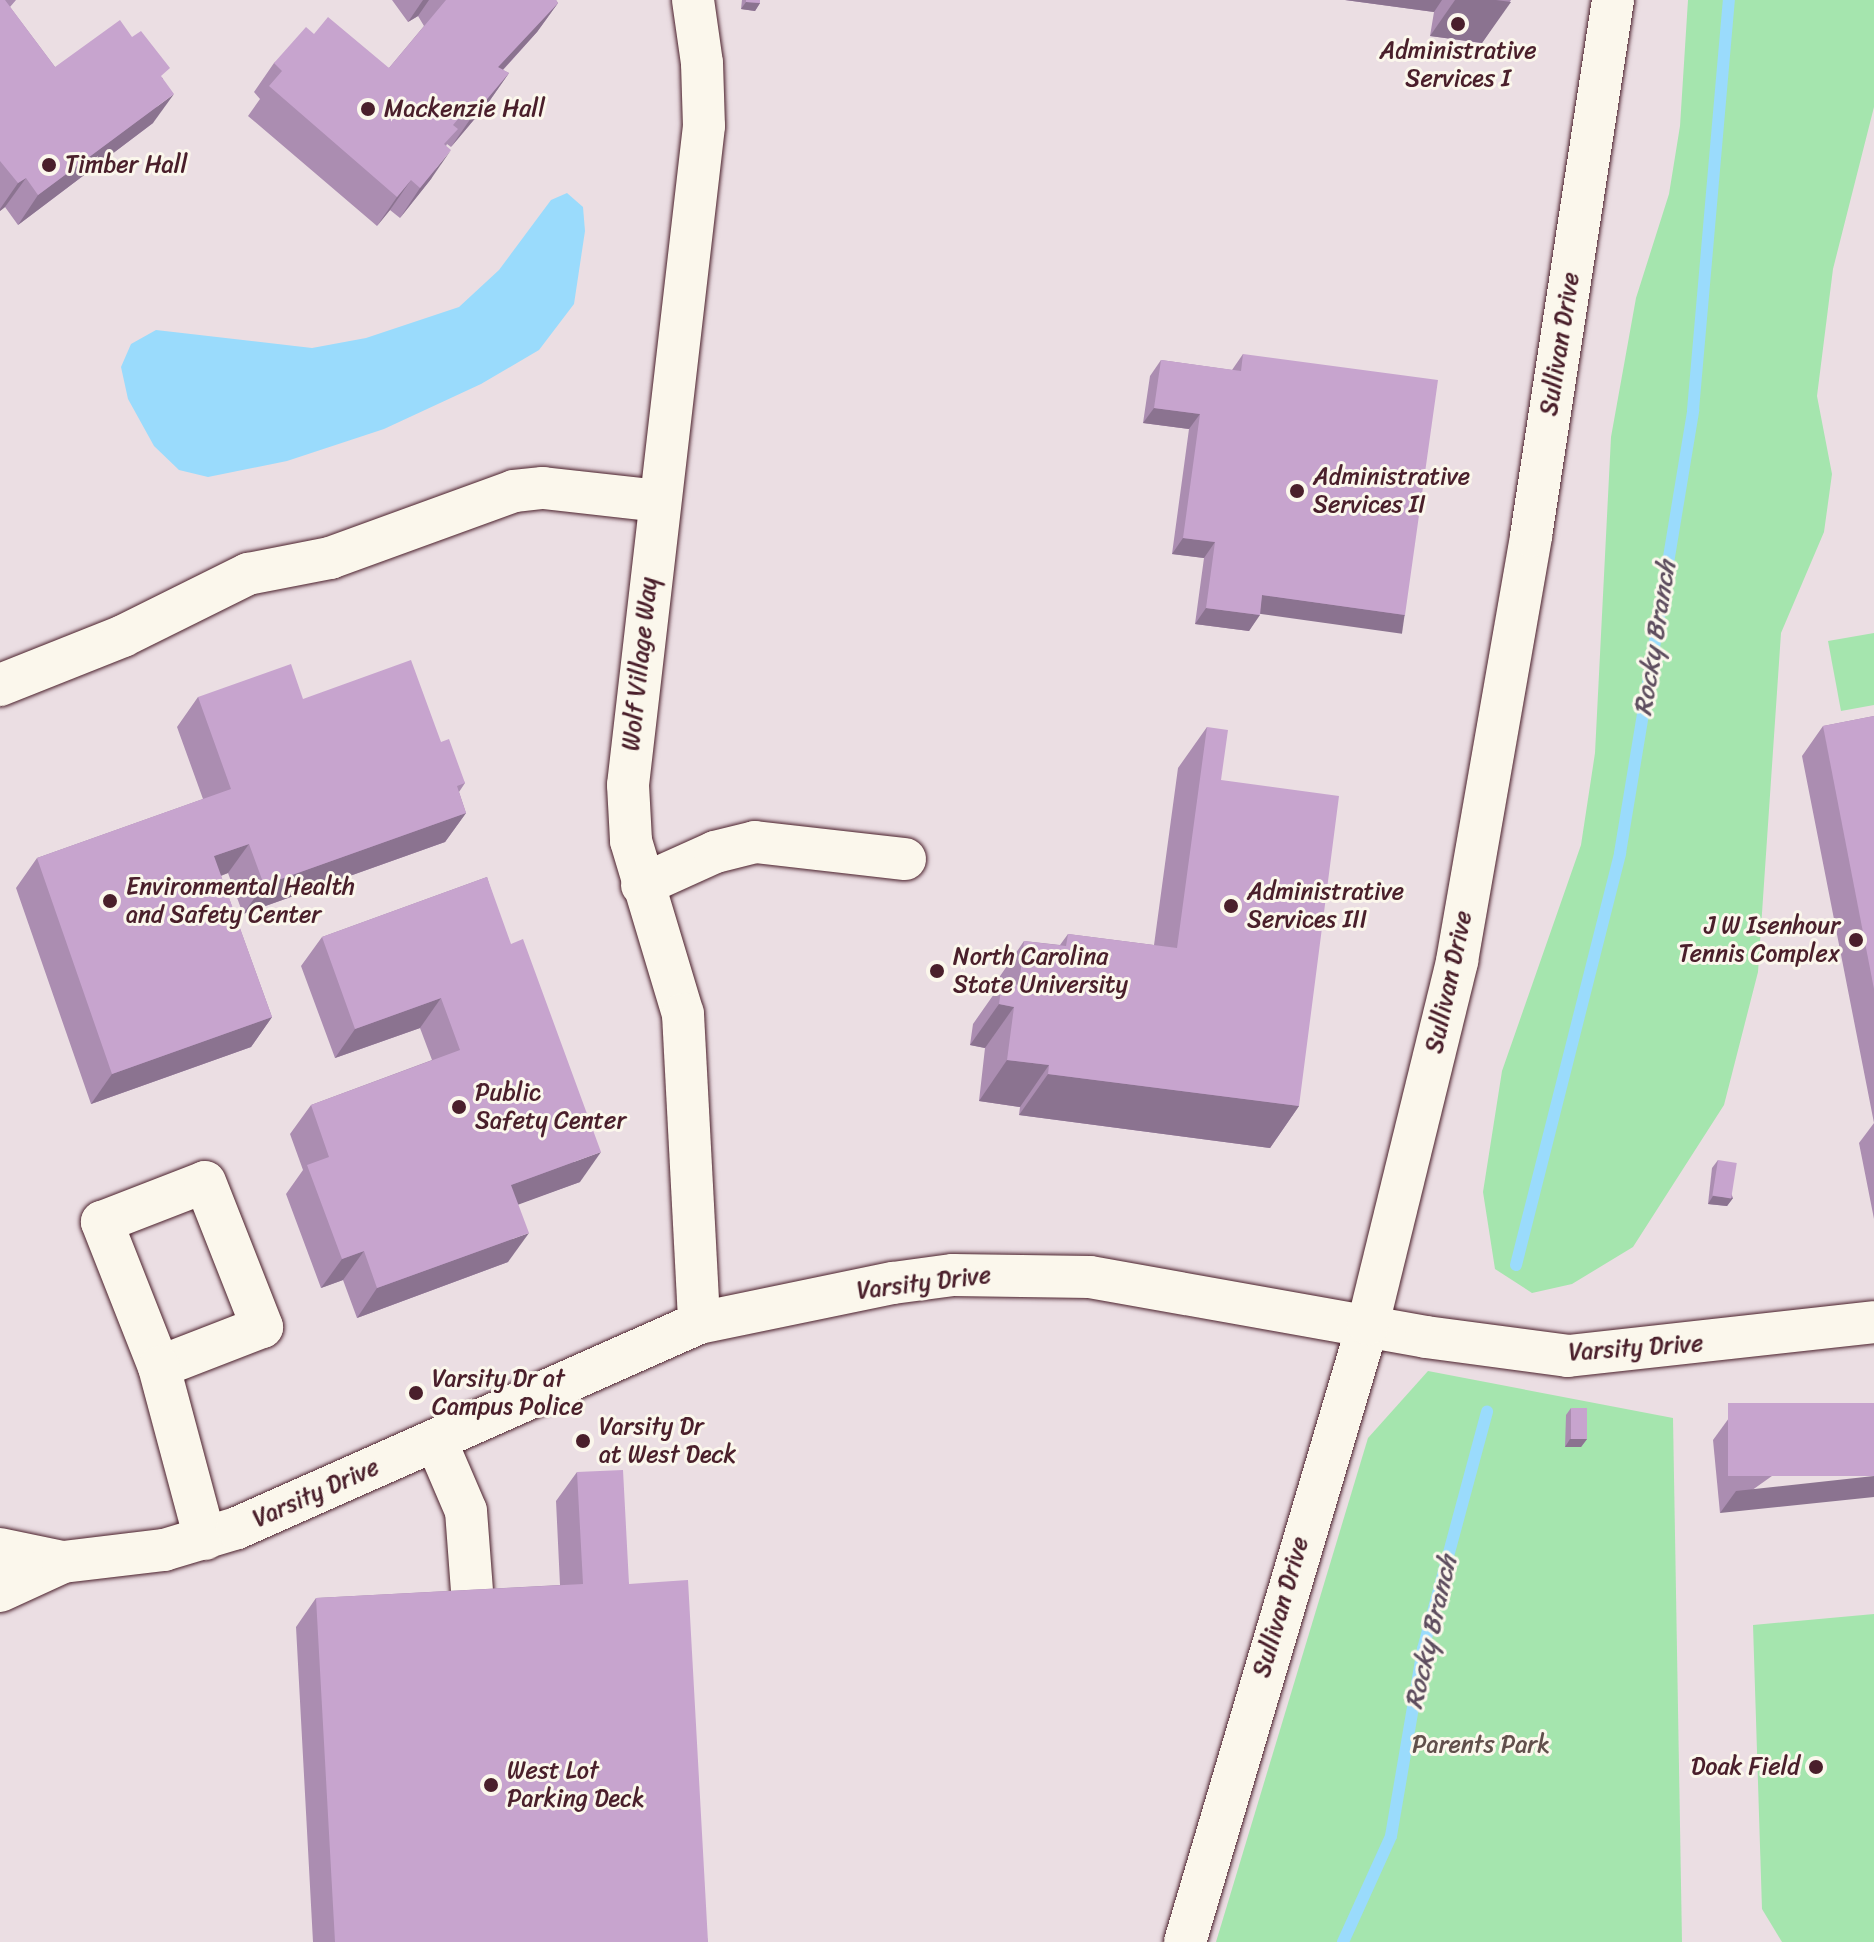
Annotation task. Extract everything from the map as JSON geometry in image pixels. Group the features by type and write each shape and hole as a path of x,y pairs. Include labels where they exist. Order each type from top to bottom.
{"street":[{"name":"Wolf Village Way","path":"693,0 702,63 704,126 658,501 628,785 631,841 642,885 666,944 683,1014 699,1323"},
{"name":"Sullivan Drive","path":"1185,1942 1339,1407 1368,1324 1457,961 1533,521 1613,0"},
{"path":"0,685 123,636 248,574 330,558 514,491 543,488 658,501"},
{"path":"642,885 715,852 755,842 905,859"},
{"path":"159,1367 262,1327 205,1182 102,1222 159,1367 205,1539"},
{"name":"Varsity Drive","path":"0,1591 63,1562 164,1550 205,1539 436,1441 699,1323 893,1283 1014,1273 1090,1277 1568,1356 1874,1322"},
{"path":"436,1441 466,1511 474,1618"},
{"name":"Varsity Drive","path":"0,1549 63,1562"}],"shaded area":[{"name":"North Carolina State University","path":"0,0 1874,0 1874,1942 0,1942"}],"green space":[{"path":"1688,0 1874,0 1874,107 1833,269 1817,396 1832,474 1824,532 1781,633 1758,972 1724,1105 1633,1247 1572,1284 1532,1293 1495,1269 1483,1192 1502,1071 1581,845 1595,753 1611,437 1636,298 1669,194 1680,126"},
{"path":"1874,633 1874,705 1841,711 1828,641"},
{"name":"Parents Park","path":"1428,1371 1673,1418 1682,1942 1216,1942 1368,1438"},
{"name":"Doak Field","path":"1874,1614 1874,1942 1782,1942 1762,1909 1753,1625"}],"water":[{"path":"567,193 583,207 585,231 574,304 539,350 481,384 384,429 287,461 208,477 179,470 154,446 128,399 121,367 131,344 156,330 312,348 366,338 459,307 499,270 551,200"}],"building":[{"name":"Timber Hall","path":"0,0 5,0 55,67 120,20 132,37 141,31 170,68 161,76 174,94 38,195 26,178 18,183 0,161"},
{"name":"Mackenzie Hall","path":"446,0 556,0 558,3 498,67 509,73 471,118 464,112 453,125 458,129 444,144 451,150 420,188 411,180 397,197 269,86 282,71 274,63 306,27 314,34 328,17 389,68"},
{"name":"Administrative Services II","path":"1243,354 1438,380 1405,615 1262,595 1260,615 1206,608 1215,542 1183,538 1200,414 1154,408 1161,360 1241,371"},
{"name":"Environmental Health and Safety Center","path":"411,660 441,742 449,739 465,783 457,786 466,813 264,885 249,844 214,856 272,1017 112,1074 37,858 231,789 198,697 291,664 303,699"},
{"path":"1874,716 1874,989 1823,726"},
{"name":"Administrative Services III","path":"1207,727 1228,730 1221,780 1339,796 1299,1106 1048,1074 1049,1065 1007,1060 1014,1007 999,1004 1002,982 1019,985 1024,941 1066,946 1068,934 1177,948"},
{"name":"Public Safety Center","path":"487,877 511,944 523,939 601,1152 511,1185 529,1233 377,1288 364,1251 342,1259 307,1165 329,1157 311,1105 460,1050 441,998 355,1029 322,937"},
{"path":"1718,1160 1737,1163 1731,1199 1712,1196"},
{"path":"1728,1403 1874,1403 1874,1476 1728,1476"},
{"path":"1571,1408 1587,1408 1587,1439 1571,1439"},
{"name":"West Lot Parking Deck","path":"623,1470 629,1584 688,1580 708,1942 335,1942 316,1598 583,1584 577,1472"}],"waterway":[{"name":"Rocky Branch","path":"1516,1265 1620,853 1693,410 1729,0"},
{"name":"Rocky Branch","path":"1343,1942 1391,1836 1423,1649 1487,1411"}],"place":[{"name":"Administrative Services I","path":"1458,24"},
{"name":"Mackenzie Hall","path":"368,109"},
{"name":"Timber Hall","path":"49,165"},
{"name":"Administrative Services II","path":"1297,491"},
{"name":"Environmental Health and Safety Center","path":"110,901"},
{"name":"Administrative Services III","path":"1231,906"},
{"name":"J W Isenhour Tennis Complex","path":"1856,940"},
{"name":"North Carolina State University","path":"937,971"},
{"name":"Public Safety Center","path":"459,1107"},
{"name":"Varsity Dr at Campus Police","path":"416,1393"},
{"name":"Varsity Dr at West Deck","path":"583,1441"},
{"name":"Doak Field","path":"1816,1767"},
{"name":"West Lot Parking Deck","path":"491,1785"}]}
